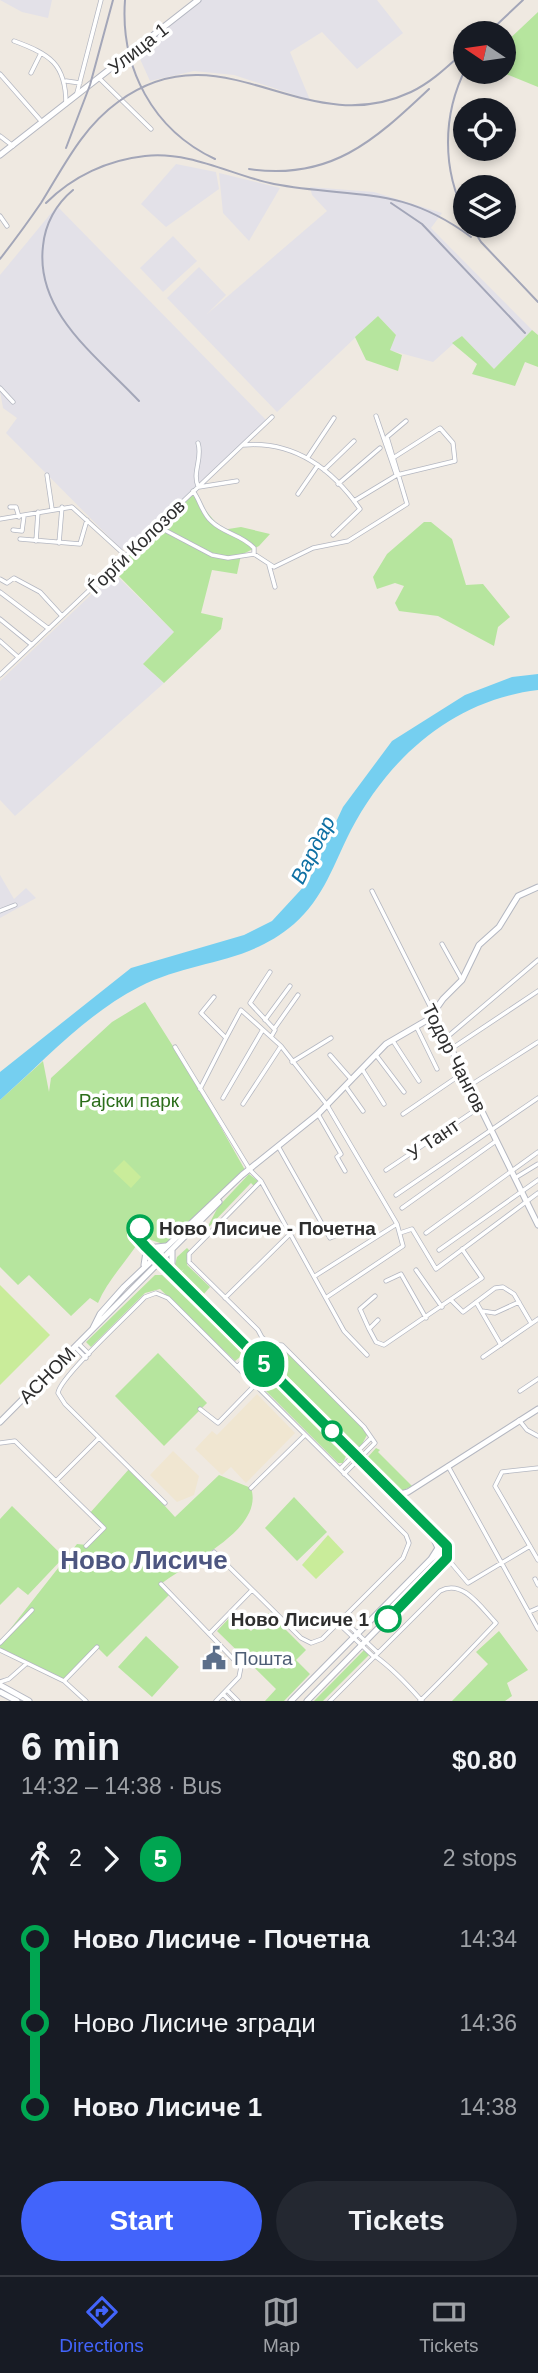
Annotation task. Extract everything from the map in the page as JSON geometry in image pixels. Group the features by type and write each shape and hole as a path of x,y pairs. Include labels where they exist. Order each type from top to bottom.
{"street":[{"path":"76,94 101,0"},
{"name":"Улица 1","path":"0,155 198,0"},
{"path":"14,41 41,53 66,80 66,104"},
{"path":"31,73 41,53"},
{"path":"0,74 42,122"},
{"path":"99,78 151,129"},
{"path":"66,80 80,81 88,86"},
{"path":"0,136 13,146"},
{"path":"0,216 7,226"},
{"path":"0,388 13,402"},
{"path":"157,526 220,558 254,554 269,565 277,566 313,548 348,541 407,504 376,416"},
{"name":"Ѓорѓи Колозов","path":"0,675 272,417"},
{"path":"308,457 334,418"},
{"path":"397,475 387,437 406,421"},
{"path":"354,501 397,475 454,463 455,450 445,431 439,428 393,457"},
{"path":"256,432 259,444"},
{"path":"324,471 354,441"},
{"path":"198,443 201,455 195,478 196,488 208,519 218,527 242,536 254,548 254,554"},
{"path":"242,445 259,444 308,457 338,484 354,501 358,512 333,535"},
{"path":"338,484 380,447"},
{"path":"298,494 318,465"},
{"path":"47,475 52,509"},
{"path":"196,488 237,481"},
{"path":"10,507 16,507 21,516 22,531 13,530"},
{"path":"59,542 62,507"},
{"path":"0,519 72,507 126,556"},
{"path":"36,541 38,512"},
{"path":"20,539 80,544 87,520"},
{"path":"269,565 275,587"},
{"path":"0,579 8,583 14,578 40,592 62,616"},
{"path":"0,592 48,629"},
{"path":"0,619 32,645"},
{"path":"0,641 18,657"},
{"path":"419,1081 392,1039 416,1028 433,1014 443,999 462,980 479,945 499,928 514,900 538,887"},
{"name":"Тодор Чангов","path":"372,891 538,1224"},
{"path":"0,911 15,905"},
{"path":"442,944 462,980"},
{"path":"446,1039 538,960"},
{"path":"270,972 250,1003 274,1029"},
{"path":"265,1020 290,986"},
{"path":"451,1049 538,991"},
{"path":"271,1038 274,1029 298,995"},
{"path":"215,997 201,1013 226,1038"},
{"path":"200,1089 241,1010 281,1046 327,1105 400,1233 403,1246 327,1297"},
{"path":"416,1028 437,1069"},
{"path":"223,1098 262,1031"},
{"path":"292,1062 331,1038"},
{"name":"АСНОМ","path":"93,1328 107,1305 142,1269 157,1259 250,1170 318,1114 392,1039"},
{"path":"469,1086 538,1042"},
{"path":"243,1104 281,1046"},
{"path":"176,1047 250,1170 261,1181 344,1331 367,1356"},
{"path":"330,1055 352,1081"},
{"path":"376,1055 404,1092"},
{"path":"362,1069 384,1104"},
{"path":"403,1114 463,1073"},
{"path":"346,1087 363,1111"},
{"path":"396,1195 538,1098"},
{"name":"У Тант","path":"386,1170 480,1107"},
{"path":"318,1114 341,1154 337,1157 345,1171"},
{"path":"402,1208 496,1141"},
{"path":"278,1146 330,1238 351,1229"},
{"path":"426,1233 538,1152"},
{"path":"515,1178 538,1164"},
{"path":"439,1250 538,1180"},
{"path":"261,1181 188,1258 263,1338 267,1346"},
{"path":"400,1233 412,1229 436,1269 538,1193"},
{"path":"315,1276 395,1226"},
{"path":"225,1298 290,1233"},
{"path":"146,1250 171,1246 170,1267 174,1274"},
{"path":"375,1296 359,1309 376,1342 384,1345 482,1278 462,1249"},
{"path":"146,1250 174,1274 437,1541 437,1550 431,1559 291,1701"},
{"path":"142,1269 146,1250"},
{"path":"157,1259 166,1272 254,1356"},
{"name":"АСНОМ","path":"0,1422 142,1279 157,1259"},
{"path":"416,1270 442,1307"},
{"path":"142,1279 154,1272 166,1272"},
{"path":"386,1281 401,1274 426,1318"},
{"path":"452,1301 462,1312 495,1288 503,1287 519,1302 531,1323"},
{"path":"165,1503 58,1393 60,1384 87,1356 145,1297 156,1293 167,1298 406,1535 409,1545 407,1554 322,1639 307,1642 214,1552"},
{"path":"476,1302 501,1345"},
{"path":"482,1311 495,1313 519,1302"},
{"path":"369,1329 378,1320"},
{"path":"484,1357 538,1320"},
{"path":"242,1372 263,1338"},
{"path":"76,1345 87,1356"},
{"path":"237,1367 267,1346 282,1345 362,1426 375,1443 339,1469"},
{"path":"520,1391 538,1379"},
{"path":"200,1409 218,1423 255,1385"},
{"path":"397,1495 408,1492 538,1409"},
{"path":"519,1420 538,1436"},
{"path":"251,1488 305,1435"},
{"path":"56,1481 99,1437"},
{"path":"344,1474 370,1438"},
{"path":"0,1443 15,1441 104,1528 86,1546"},
{"path":"307,1701 447,1558 449,1550 397,1495 356,1457"},
{"path":"448,1466 538,1629"},
{"path":"538,1468 502,1472 495,1486 538,1560"},
{"path":"405,1503 408,1492"},
{"path":"431,1559 442,1552 468,1583 530,1546"},
{"path":"535,1579 538,1584"},
{"path":"161,1584 241,1667 239,1676 216,1701"},
{"path":"330,1701 376,1655 440,1591 450,1587 462,1589 496,1623 421,1701 376,1655 340,1621"},
{"path":"209,1634 253,1590"},
{"path":"529,1612 538,1608"},
{"path":"0,1643 32,1610"},
{"path":"64,1681 97,1647"},
{"path":"0,1650 64,1681 86,1701"},
{"path":"26,1664 0,1684 29,1701"},
{"path":"9,1679 11,1691"},
{"path":"0,1692 17,1701"},
{"path":"225,1692 230,1701"},
{"path":"225,1692 238,1701"}],"shaded area":[{"path":"0,0 52,0 48,18 22,12"},
{"path":"197,0 377,0 403,33 357,69 322,32 290,52 310,100 234,75 194,71 150,81 135,48"},
{"path":"176,164 216,172 219,189 166,227 141,204"},
{"path":"219,173 280,188 249,241 223,213"},
{"path":"310,187 374,192 442,213 431,228 532,330 494,369 462,336 433,362 389,350 396,335 378,316 277,412 167,298 199,267 226,295 207,314 327,211 312,195"},
{"path":"57,206 266,420 138,544 121,549 6,433 17,418 3,408 0,391 0,275"},
{"path":"173,236 197,261 163,292 140,268"},
{"path":"114,573 174,632 143,664 164,683 15,816 0,800 0,681"},
{"path":"0,875 14,899 26,888 36,898 0,918"},
{"path":"257,1394 295,1433 246,1483 231,1467 222,1475 195,1449 212,1431 217,1435"},
{"path":"173,1451 199,1476 194,1495 177,1502 150,1475"}],"green space":[{"path":"538,12 538,87 516,78 516,33"},
{"path":"378,316 396,335 390,350 402,355 398,371 366,360 355,337"},
{"path":"532,330 538,335 538,367 525,362 515,386 472,374 477,364 452,343 462,336 494,369"},
{"path":"191,493 222,530 241,527 270,534 259,546 241,555 237,574 212,570 201,613 223,618 221,629 164,683 143,664 174,632 112,569"},
{"path":"424,522 431,522 452,539 466,585 483,584 510,617 498,627 494,646 438,616 399,611 395,603 404,586 395,583 377,589 373,577 387,554"},
{"name":"Рајски парк","path":"145,1002 193,1078 245,1170 166,1245 142,1237 98,1303 90,1298 71,1316 29,1275 18,1285 0,1267 0,1100 43,1061 49,1092 51,1078 112,1022"},
{"path":"124,1160 141,1177 131,1188 113,1171"},
{"path":"249,1174 258,1181 254,1186 251,1183 206,1230 218,1207"},
{"path":"187,1248 190,1251 187,1265 210,1287 203,1295 180,1273 184,1269 180,1272 175,1265 177,1257"},
{"path":"155,1275 162,1275 244,1354 235,1361 160,1289 145,1293 91,1347 86,1342"},
{"path":"0,1285 50,1335 0,1385"},
{"path":"283,1346 362,1426 367,1435 360,1448 264,1353"},
{"path":"158,1353 207,1403 164,1446 115,1396"},
{"path":"251,1366 260,1367 347,1454 343,1463 338,1463 248,1373"},
{"path":"376,1448 412,1486 400,1492 367,1458"},
{"path":"130,1468 175,1517 219,1475 251,1488 252,1503 246,1518 236,1531 161,1584 170,1594 107,1657 97,1647 63,1680 0,1650 0,1642 77,1544 87,1545 103,1528 89,1514"},
{"path":"294,1497 327,1532 297,1561 265,1528"},
{"path":"12,1506 64,1557 28,1595 18,1587 0,1605 0,1519"},
{"path":"328,1535 344,1552 316,1579 302,1565"},
{"path":"269,1613 306,1650 296,1660 310,1674 284,1701 265,1701 276,1689 217,1631 233,1614 251,1631"},
{"path":"499,1631 528,1670 507,1683 512,1696 505,1701 452,1701 488,1664 476,1652"},
{"path":"146,1636 179,1667 152,1697 118,1667"},
{"path":"364,1650 369,1655 323,1701 314,1701"}],"water":[{"name":"Вардар","path":"538,674 538,690 507,696 452,719 405,756 367,803 321,892 294,924 257,948 159,978 120,998 83,1024 0,1100 0,1072 131,968 244,935 272,921 308,882 343,807 392,741 465,695 512,677"}],"railway":[{"path":"66,148 90,85 113,0"},
{"path":"125,0 128,49 145,94 158,114 174,131 193,147 215,159"},
{"path":"501,21 523,0"},
{"path":"0,259 94,124 118,102 156,82 193,75 228,78 334,104 372,104 419,88 453,62"},
{"path":"453,183 449,161 449,123 459,84"},
{"path":"249,169 278,171 304,169 327,163 369,140 429,89"},
{"path":"46,203 56,193 92,171 131,158 162,155 195,160 274,184 399,201 422,208 453,225"},
{"path":"73,190 52,215 44,238 43,270 49,292 59,313 73,332 139,401"},
{"path":"391,203 422,224 525,333"},
{"path":"478,238 538,302"}],"bus line":[{"name":"5","path":"140,1228 135,1235 146,1247 447,1546 447,1558 388,1619"}],"place":[{"name":"Ново Лисиче - Почетна","path":"140,1228"},
{"name":"Ново Лисиче 1","path":"388,1619"},
{"name":"Пошта","path":"214,1658"}],"district":[{"name":"Ново Лисиче","path":"144,1560"}]}
